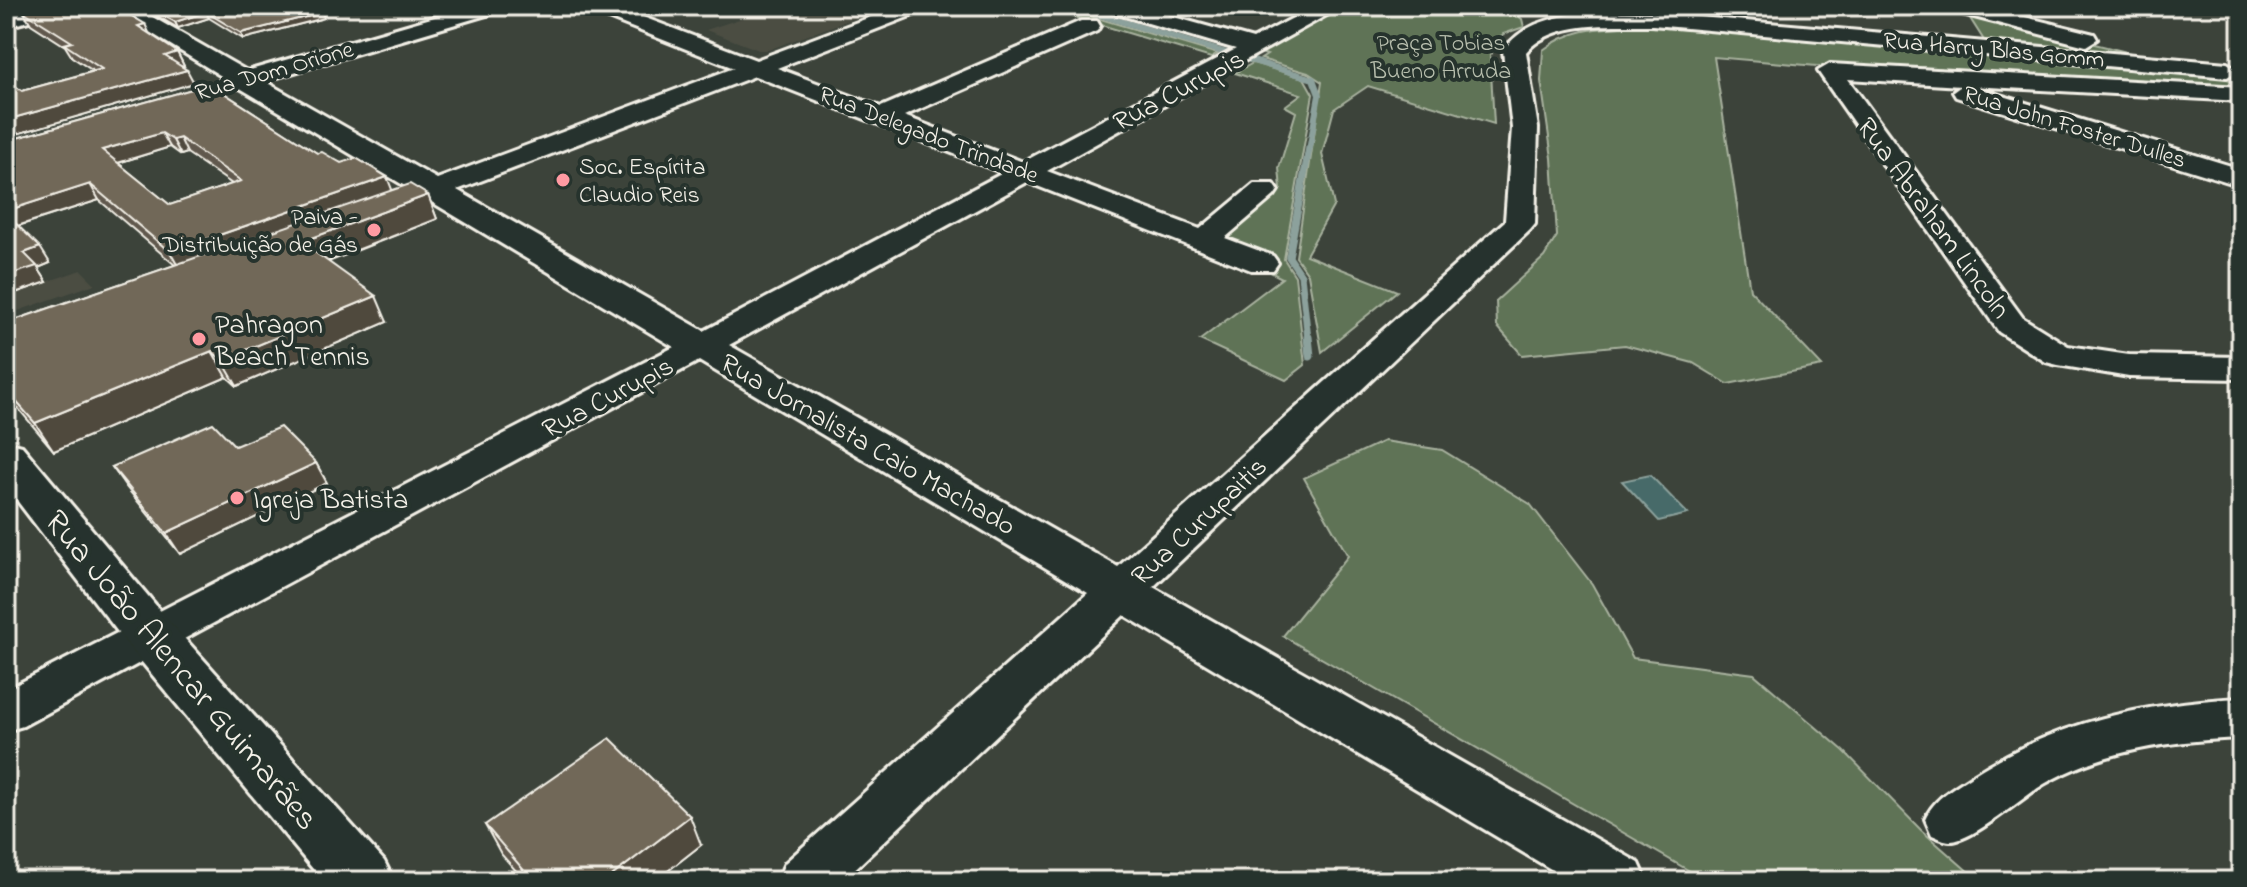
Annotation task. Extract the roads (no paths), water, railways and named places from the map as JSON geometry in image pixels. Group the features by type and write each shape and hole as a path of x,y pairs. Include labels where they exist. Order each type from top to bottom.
{"main road":[{"name":"Rua João Alencar Guimarães","path":"6,456 150,635 362,881"}],"street":[{"path":"6,20 64,6"},
{"name":"Rua Jornalista Caio Machado","path":"118,6 228,83 433,190 1620,881"},
{"name":"Rua Dom Orione","path":"228,83 496,6"},
{"name":"Rua Delegado Trindade","path":"595,6 1262,263"},
{"path":"389,206 919,6"},
{"path":"1111,6 1246,52"},
{"name":"Rua Curupis","path":"6,712 702,346 1332,6"},
{"path":"1536,6 1568,22"},
{"path":"1954,6 2234,72"},
{"name":"Rua Harry Blas Gomm","path":"1525,128 1514,51 1520,42 1568,22 1653,19 2234,72"},
{"path":"883,116 1089,26"},
{"name":"Rua Harry Blas Gomm","path":"1830,71 2241,94"},
{"name":"Rua Abraham Lincoln","path":"1830,71 2011,325 2058,355 2129,366 2241,368"},
{"name":"Rua John Foster Dulles","path":"1909,74 2241,178"},
{"name":"Rua Curupaitis","path":"804,881 1520,224 1525,128"},
{"path":"1203,241 1264,190"},
{"path":"1951,819 1998,785 2087,741 2192,720 2241,718"}],"water":[{"path":"1650,475 1688,514 1659,521 1622,481"}],"waterway":[{"path":"1070,6 1313,79 1319,95 1309,150"},
{"path":"1308,339 1301,275 1289,257 1309,148"},
{"path":"1308,337 1310,356"}],"place":[{"name":"Soc. Espírita Claudio Reis","path":"563,180"},
{"name":"Paiva - Distribuição de Gás","path":"374,230"},
{"name":"Pahragon Beach Tennis","path":"199,339"},
{"name":"Igreja Batista","path":"237,498"}],"park label":[{"name":"Praça Tobias Bueno Arruda","path":"1441,56"}]}
